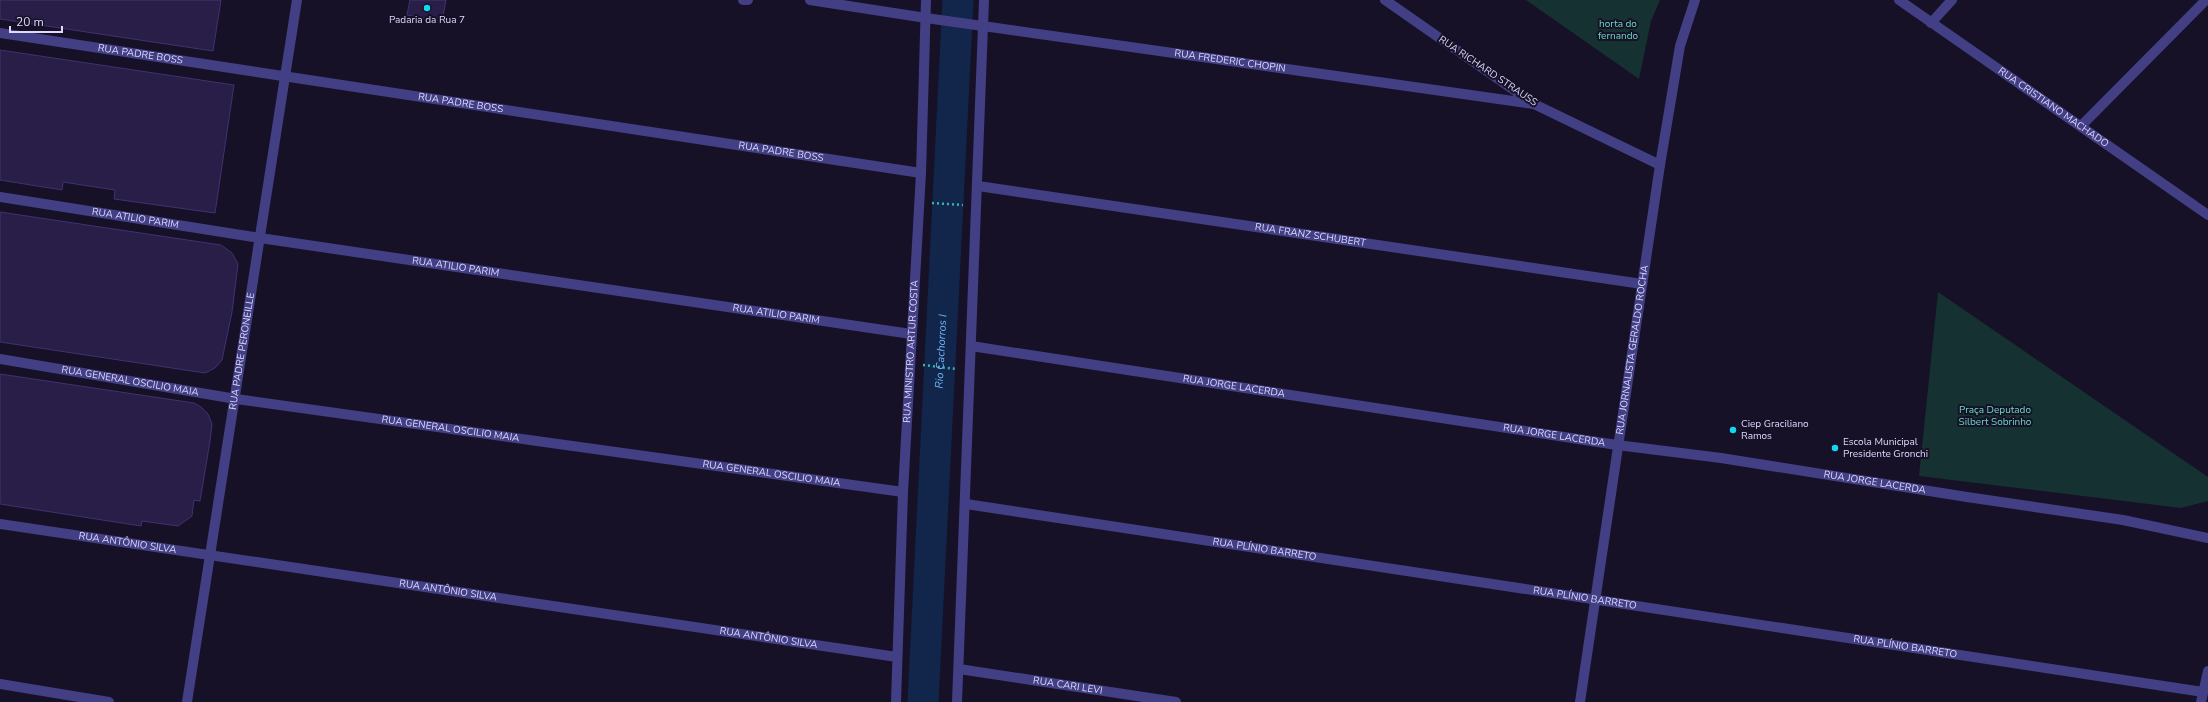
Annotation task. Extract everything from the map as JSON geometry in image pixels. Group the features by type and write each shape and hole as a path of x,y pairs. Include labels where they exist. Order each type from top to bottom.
{"street":[{"name":"RUA PADRE PERONEILLE","path":"187,702 212,555 284,75 297,0"},
{"path":"743,0 748,0"},
{"name":"RUA FREDERIC CHOPIN","path":"810,0 926,18 1534,104"},
{"path":"853,0 863,8"},
{"name":"RUA MINISTRO ARTUR COSTA","path":"896,702 903,492 921,173 926,0"},
{"path":"957,702 966,504 984,0"},
{"name":"RUA RICHARD STRAUSS","path":"1385,0 1534,104 1660,165"},
{"name":"RUA JORNALISTA GERALDO ROCHA","path":"1580,702 1617,445 1660,165 1680,46 1695,0"},
{"name":"RUA CRISTIANO MACHADO","path":"1899,0 2208,215"},
{"path":"1931,23 1952,0"},
{"path":"2081,126 2206,0"},
{"name":"RUA PADRE BOSS","path":"0,33 921,173"},
{"name":"RUA FRANZ SCHUBERT","path":"978,186 1642,284"},
{"name":"RUA ATILIO PARIM","path":"0,197 260,238 911,334"},
{"name":"RUA JORGE LACERDA","path":"971,346 1617,445 1722,458 2123,520 2208,538"},
{"name":"RUA GENERAL OSCILIO MAIA","path":"0,359 236,399 903,492"},
{"name":"RUA PLÍNIO BARRETO","path":"966,504 1594,600 2202,697"},
{"name":"RUA ANTÔNIO SILVA","path":"0,524 897,657"},
{"name":"RUA CARI LEVI","path":"959,669 1176,702"},
{"path":"2202,697 2208,671"},
{"path":"0,684 109,702"}],"path":[{"path":"931,203 966,206"},
{"path":"924,366 958,369"}],"green space":[{"name":"horta do fernando","path":"1526,0 1660,0 1651,21 1639,79"},
{"name":"Praça Deputado Silbert Sobrinho","path":"1938,292 2208,477 2208,501 2181,508 1919,476"}],"building":[{"path":"0,0 221,0 213,51 0,19"},
{"name":"Padaria da Rua 7","path":"410,0 446,0 442,22 407,15"},
{"path":"0,50 234,85 215,213 114,199 115,190 63,182 62,190 0,180"},
{"path":"0,212 221,245 232,253 238,264 232,312 222,360 215,368 205,373 0,342"},
{"path":"0,374 194,403 201,407 208,414 212,424 200,501 194,500 192,516 178,526 142,521 141,526 0,504"}],"waterway":[{"name":"Rio Cachorros I","path":"923,702 958,0"}],"place":[{"name":"Padaria da Rua 7","path":"427,8"},
{"name":"Ciep Graciliano Ramos","path":"1733,430"},
{"name":"Escola Municipal Presidente Gronchi","path":"1835,448"}]}
